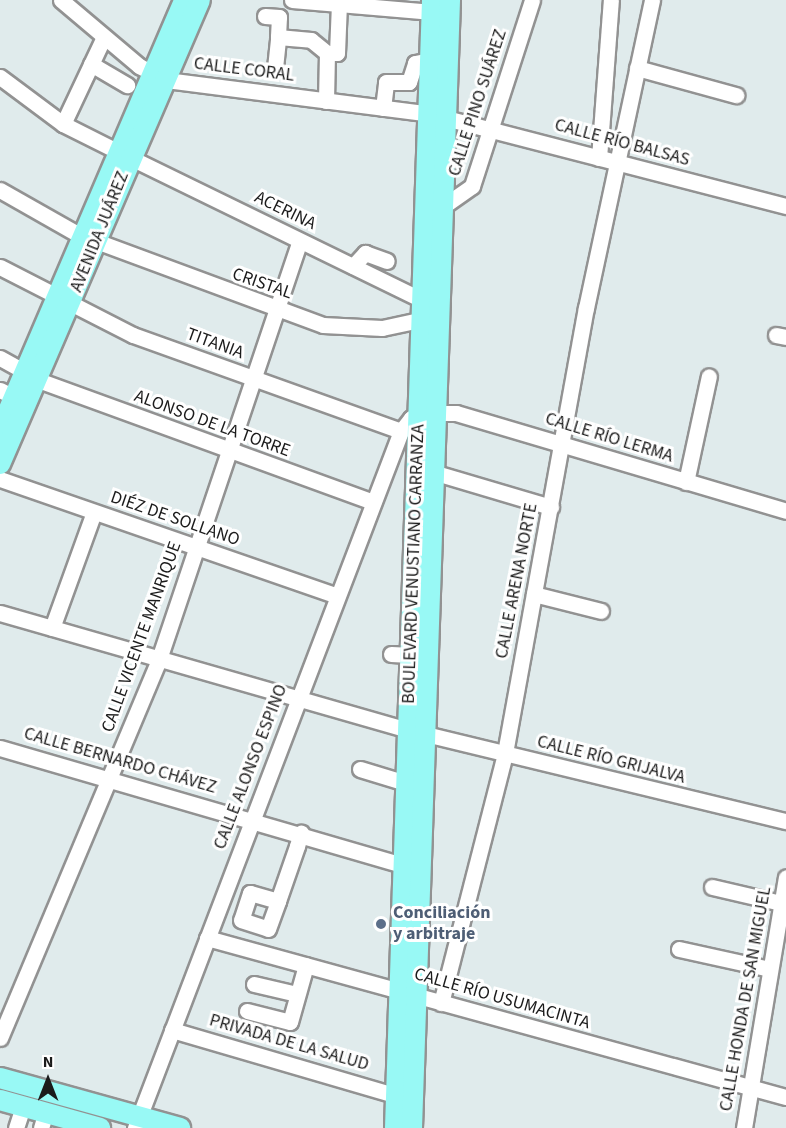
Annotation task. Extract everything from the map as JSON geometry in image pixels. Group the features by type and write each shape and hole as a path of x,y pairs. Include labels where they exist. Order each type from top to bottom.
{"main road":[{"name":"AVENIDA JUÁREZ","path":"0,464 31,376 158,77 184,0"},
{"name":"AVENIDA JUÁREZ","path":"158,77 200,0"},
{"name":"BOULEVARD VENUSTIANO CARRANZA","path":"412,1128 419,997 418,732 436,473 428,412 421,320 450,0"},
{"name":"BOULEVARD VENUSTIANO CARRANZA","path":"395,1128 406,783 418,732 411,655 445,205 439,116 431,60 432,6"},
{"name":"AVENIDA JUÁREZ","path":"0,430 7,394 31,376"},
{"path":"0,1078 137,1123 180,1128"},
{"path":"0,1100 23,1107 43,1120 90,1127"}],"street":[{"path":"61,0 104,37 158,77"},
{"path":"292,0 339,4 432,6"},
{"name":"CALLE PINO SUÁREZ","path":"445,205 472,186 532,0"},
{"path":"599,158 611,0"},
{"name":"CALLE ARENA NORTE","path":"441,1003 505,753 616,162 652,0"},
{"path":"278,37 311,40 327,53 337,53 339,4"},
{"path":"265,16 279,17 275,68"},
{"path":"311,24 311,40"},
{"path":"63,124 104,37"},
{"path":"326,101 327,53"},
{"path":"383,108 386,82 408,81 415,63 431,60"},
{"path":"91,64 127,85"},
{"path":"637,68 736,95"},
{"name":"ACERINA","path":"0,77 63,124 422,300"},
{"name":"CALLE CORAL","path":"158,77 439,116"},
{"name":"CALLE RÍO BALSAS","path":"439,116 786,206"},
{"name":"CRISTAL","path":"0,189 88,239 277,310 352,328 421,320"},
{"name":"CALLE VICENTE MANRIQUE","path":"0,1038 159,659 300,241"},
{"path":"354,266 365,253 387,261"},
{"name":"TITANIA","path":"0,267 63,302 253,379 400,431"},
{"name":"ALONSO DE LA TORRE","path":"0,357 31,376 227,452 374,502"},
{"path":"686,482 709,376"},
{"path":"400,431 428,412"},
{"name":"CALLE RÍO LERMA","path":"428,412 563,444 786,511"},
{"name":"CALLE ALONSO ESPINO","path":"137,1123 400,431"},
{"path":"436,473 551,507"},
{"name":"DIÉZ DE SOLLANO","path":"0,479 337,596"},
{"path":"52,628 94,512"},
{"path":"534,594 601,611"},
{"name":"CALLE RÍO GRIJALVA","path":"0,613 418,732 786,821"},
{"path":"391,654 411,655"},
{"name":"CALLE BERNARDO CHÁVEZ","path":"1,750 252,818 403,865"},
{"path":"360,769 406,783"},
{"path":"278,901 301,833"},
{"name":"CALLE HONDA DE SAN MIGUEL","path":"744,1128 786,877"},
{"path":"712,887 781,903"},
{"name":"CALLE RÍO USUMACINTA","path":"207,938 786,1097"},
{"path":"679,949 770,969"},
{"path":"247,1011 290,1022 306,965"},
{"path":"254,984 297,994"},
{"name":"PRIVADA DE LA SALUD","path":"172,1030 395,1095"},
{"path":"16,1128 23,1107"}],"place":[{"name":"Conciliación y arbitraje","path":"381,924"}]}
